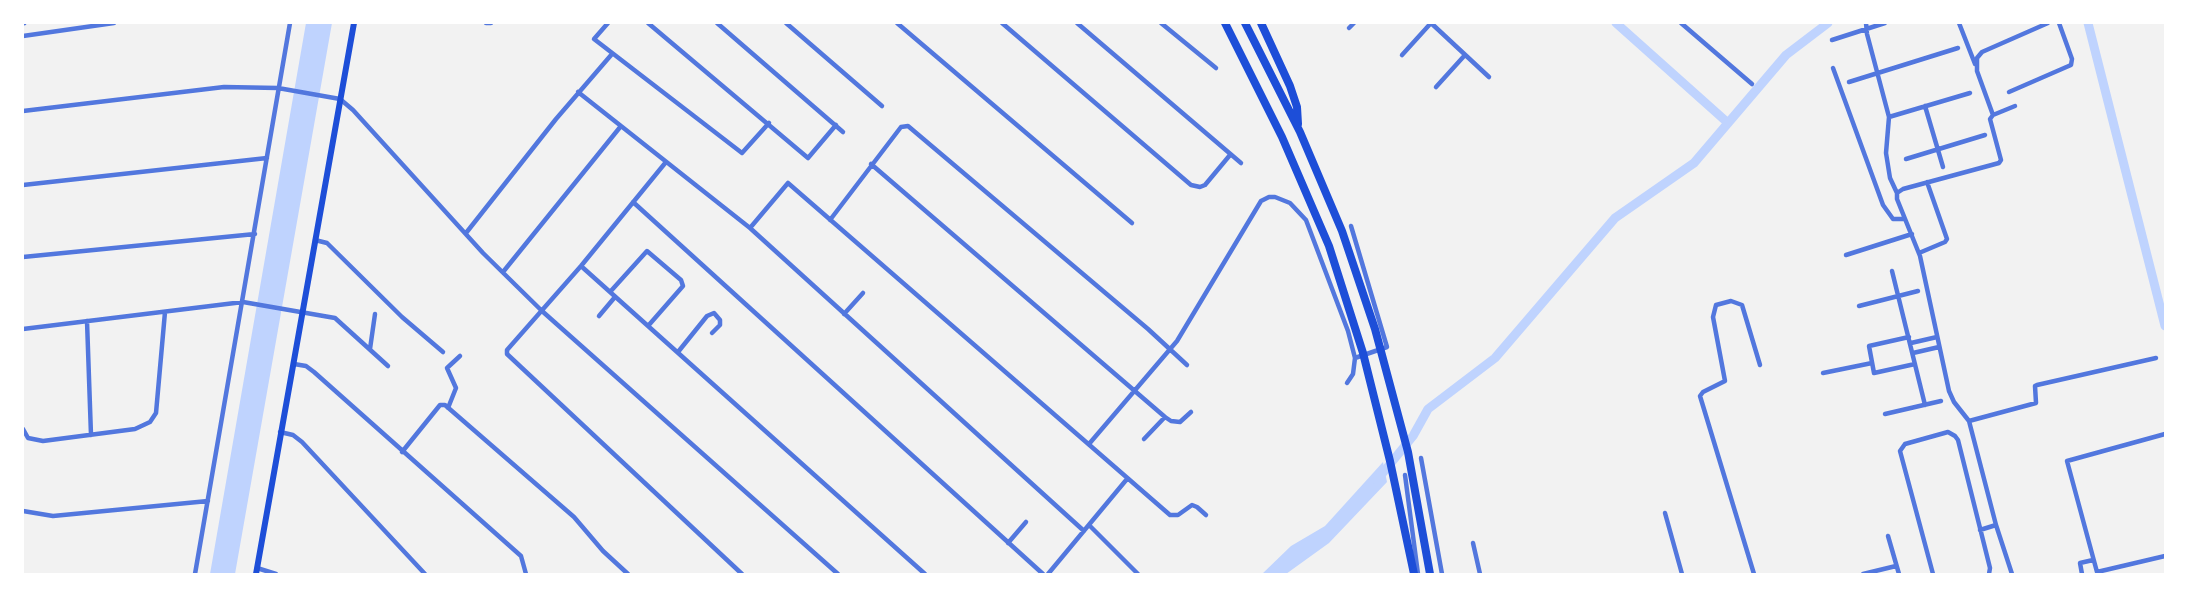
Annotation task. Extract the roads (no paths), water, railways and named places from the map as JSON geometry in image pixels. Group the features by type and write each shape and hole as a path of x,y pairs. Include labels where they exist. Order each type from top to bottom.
{"highway":[{"path":"1224,23 1282,137 1329,246 1363,353 1416,574"},
{"path":"1245,23 1299,130 1342,231 1375,329 1408,452 1430,574"},
{"path":"1261,23 1290,86 1297,107 1299,130"}],"main road":[{"path":"257,571 354,23"}],"street":[{"path":"23,36 114,23"},
{"path":"195,574 245,303 290,23"},
{"path":"608,23 594,39 742,153 769,123"},
{"path":"648,23 808,158 836,125"},
{"path":"717,23 844,132"},
{"path":"786,23 882,106"},
{"path":"897,23 1132,223"},
{"path":"1002,23 1191,185 1205,185 1230,155"},
{"path":"1077,23 1241,163"},
{"path":"1161,23 1216,68"},
{"path":"1349,28 1354,23"},
{"path":"1402,55 1431,23 1489,77"},
{"path":"1681,23 1752,84"},
{"path":"1832,40 1867,25 1885,23"},
{"path":"1897,193 1903,189 1999,163 2001,160 1991,124 1993,115 1959,23"},
{"path":"1975,65 1976,58 1982,52 2048,23"},
{"path":"2009,92 2071,65 2072,59 2059,23"},
{"path":"1867,25 1889,117 1886,153 1890,178 1919,253 1949,391 1969,421 1996,525 2012,574"},
{"path":"1849,82 1958,48"},
{"path":"466,233 612,54"},
{"path":"1436,87 1465,55"},
{"path":"1833,68 1883,205 1893,219 1904,219"},
{"path":"23,111 224,87 278,89 340,99 542,311 838,574"},
{"path":"578,93 750,228 1084,531"},
{"path":"1889,117 1970,93"},
{"path":"1925,106 1943,167"},
{"path":"1993,115 2015,106"},
{"path":"830,220 871,164 905,125 911,127 1187,365"},
{"path":"503,272 621,126"},
{"path":"1906,159 1985,135"},
{"path":"23,186 267,158"},
{"path":"666,162 581,266 507,350 509,358 743,574"},
{"path":"871,164 1165,417 1180,422 1191,412"},
{"path":"1919,253 1947,239 1927,182"},
{"path":"750,228 788,183 1170,515 1178,515 1192,505 1206,515"},
{"path":"1089,443 1191,320 1261,201 1275,197 1290,203 1306,220 1348,331 1355,358 1353,373 1348,383"},
{"path":"633,202 1043,574"},
{"path":"1351,226 1387,347 1355,358"},
{"path":"23,257 255,234"},
{"path":"1846,255 1912,234"},
{"path":"315,240 327,243 402,317 443,352"},
{"path":"610,292 645,251 681,280 682,286 648,326"},
{"path":"581,266 925,574"},
{"path":"1892,271 1925,405"},
{"path":"1859,306 1918,291"},
{"path":"844,314 863,293"},
{"path":"599,316 615,297"},
{"path":"1754,574 1700,396 1725,381 1713,317 1716,305 1731,300 1742,305 1760,365"},
{"path":"23,329 245,303 335,318 388,366"},
{"path":"23,429 28,438 43,441 135,429 150,422 156,413 165,312"},
{"path":"678,352 707,316 714,313 720,320 720,326 712,333"},
{"path":"370,349 375,314"},
{"path":"87,321 91,435"},
{"path":"1909,337 1869,346 1874,373 1916,364"},
{"path":"1910,343 1937,337"},
{"path":"1913,352 1939,346"},
{"path":"448,408 456,388 447,368 460,356"},
{"path":"1969,421 2036,403 2036,385 2156,358"},
{"path":"1823,373 1872,363"},
{"path":"294,364 306,366 314,372 521,556 526,574"},
{"path":"1885,414 1941,401"},
{"path":"402,452 440,405 448,408 574,517 603,551 628,574"},
{"path":"1144,439 1165,417"},
{"path":"280,432 293,435 302,442 425,574"},
{"path":"1933,574 1900,451 1902,445 1948,432 1955,436 1990,568 1989,574"},
{"path":"2165,434 2067,461 2097,572 2165,556"},
{"path":"1421,458 1442,574"},
{"path":"1405,475 1416,574"},
{"path":"1048,574 1128,479"},
{"path":"23,511 53,516 208,501"},
{"path":"1665,513 1682,574"},
{"path":"1008,543 1026,522"},
{"path":"1089,525 1138,574"},
{"path":"1980,530 1996,525"},
{"path":"1888,536 1899,574"},
{"path":"1473,543 1480,574"},
{"path":"2082,574 2080,564 2093,560"},
{"path":"1863,574 1896,566"},
{"path":"257,571 276,574"}],"water":[{"path":"306,23 332,23 235,574 210,574"},
{"path":"1383,462 1387,482 1329,543 1286,574 1262,574 1291,546 1325,526"}],"waterway":[{"path":"1616,23 1728,123"},
{"path":"1377,480 1413,436 1428,409 1495,358 1615,218 1694,163 1786,55 1828,23"},
{"path":"2088,23 2165,326"}]}
